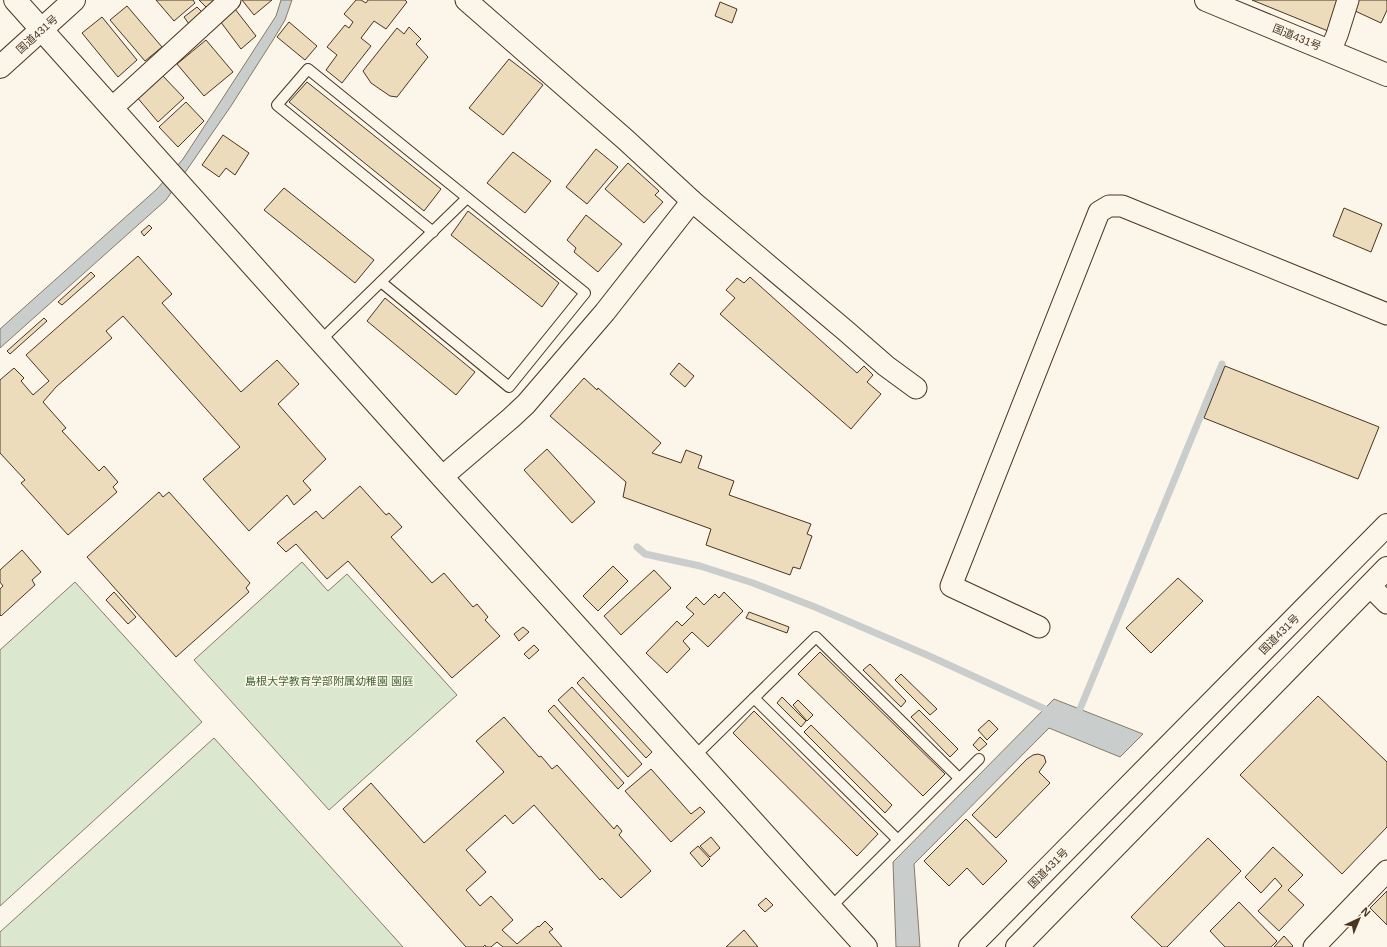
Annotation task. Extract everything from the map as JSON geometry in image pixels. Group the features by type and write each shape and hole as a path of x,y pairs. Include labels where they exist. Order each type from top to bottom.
{"main road":[{"path":"15,0 442,477 866,947"},
{"name":"国道431号","path":"0,67 74,0"},
{"name":"国道431号","path":"1206,0 1387,75"},
{"name":"国道431号","path":"970,947 1387,525"},
{"path":"1017,947 1387,568"}],"street":[{"path":"112,108 230,0"},
{"path":"466,0 626,140 692,201 886,366 916,388"},
{"path":"1330,51 1337,35 1348,0"},
{"path":"442,477 526,404 605,312 692,201"},
{"path":"1038,627 951,586 1099,212 1109,206 1122,206 1387,314"},
{"path":"1370,586 1387,603"},
{"path":"1314,947 1387,871"}],"lane":[{"path":"380,282 509,387 585,293 308,69 277,105 433,232"},
{"path":"320,341 467,198"},
{"path":"695,756 816,637 960,778"},
{"path":"754,698 898,840"},
{"path":"830,908 979,759"}],"green space":[{"name":"島根大学教育学部附属幼稚園 園庭","path":"302,562 328,591 347,574 457,695 329,810 194,660"},
{"path":"75,582 202,722 0,906 0,650"},
{"path":"214,738 403,947 0,947 0,932"}],"shaded area":[{"path":"281,0 292,0 285,20 231,106 166,200 0,348 0,329 157,189 183,159 276,16"},
{"path":"1054,699 1143,734 1120,757 1049,728 914,864 920,947 896,947 893,862"}],"building":[{"path":"156,0 193,0 195,3 174,21"},
{"path":"199,0 215,0 207,8"},
{"path":"242,0 272,0 254,15"},
{"path":"356,0 361,0 366,3 368,0 405,0 407,2 386,29 374,21 361,38 371,46 342,83 326,70 337,55 327,47 345,25 349,28 353,22 344,14"},
{"path":"1252,0 1340,0 1328,31"},
{"path":"1358,0 1387,0 1387,10 1381,23 1353,10"},
{"path":"720,2 737,9 732,23 715,16"},
{"path":"127,6 162,47 145,61 110,20"},
{"path":"197,7 203,13 189,24 184,17"},
{"path":"235,9 256,36 241,49 220,21"},
{"path":"102,17 137,60 118,77 82,33"},
{"path":"289,22 317,46 305,60 277,37"},
{"path":"409,27 421,39 416,44 428,57 397,97 390,96 371,83 363,71 397,28 404,34"},
{"path":"206,40 233,72 204,96 177,64"},
{"path":"509,59 543,85 503,135 469,108"},
{"path":"161,74 184,98 158,122 136,96"},
{"path":"307,82 441,189 424,211 289,102"},
{"path":"186,102 204,121 178,147 159,127"},
{"path":"223,135 249,153 235,175 226,168 219,177 202,165"},
{"path":"596,149 618,167 587,204 566,187"},
{"path":"513,152 551,181 525,213 487,183"},
{"path":"628,163 659,191 655,195 663,202 644,223 605,189"},
{"path":"284,188 374,260 355,283 264,210"},
{"path":"1344,208 1382,224 1371,252 1333,236"},
{"path":"468,211 559,283 542,307 451,235"},
{"path":"586,215 622,244 598,272 574,252 576,248 567,240"},
{"path":"149,225 152,228 144,236 141,232"},
{"path":"138,256 172,294 162,303 241,392 277,360 299,384 278,404 326,459 303,481 311,490 294,505 287,495 249,531 203,479 240,447 123,316 106,331 112,338 56,387 43,402 66,428 62,431 99,471 104,466 118,482 113,487 117,492 68,535 21,483 25,480 0,453 0,380 14,368 24,378 21,381 33,395 49,381 26,355"},
{"path":"91,272 95,276 62,305 58,302"},
{"path":"750,277 857,373 864,366 873,375 867,382 881,394 851,429 720,314 735,298 726,290 737,278 744,283"},
{"path":"385,298 475,372 456,395 367,321"},
{"path":"44,318 47,321 10,354 7,351"},
{"path":"679,363 694,376 685,387 670,374"},
{"path":"1225,366 1379,427 1358,479 1204,418"},
{"path":"584,378 597,390 598,388 661,443 652,453 681,463 686,450 702,456 698,468 734,481 729,495 811,524 807,534 812,536 800,569 793,567 790,575 706,545 711,529 623,497 626,482 550,416"},
{"path":"547,449 595,502 572,523 524,470"},
{"path":"360,486 386,515 389,513 402,527 391,537 432,583 444,573 473,607 477,604 488,617 485,620 500,636 452,678 348,561 327,579 296,544 286,552 277,543 316,511 323,519"},
{"path":"159,492 163,497 169,492 250,583 246,588 249,592 176,657 87,557"},
{"path":"22,550 41,572 32,580 35,585 1,616 0,589 3,586 0,582 0,570"},
{"path":"613,566 628,581 598,611 583,596"},
{"path":"654,570 671,588 621,635 604,616"},
{"path":"1178,578 1203,601 1151,653 1126,628"},
{"path":"114,592 136,617 128,624 106,600"},
{"path":"724,592 743,611 708,647 692,632 683,641 690,649 667,673 646,653 677,621 682,626 694,614 686,607 696,597 704,605 715,594 719,598"},
{"path":"749,612 789,627 787,633 746,618"},
{"path":"523,627 529,632 519,641 514,634"},
{"path":"534,645 539,650 529,659 524,654"},
{"path":"820,652 945,774 923,796 798,674"},
{"path":"870,664 906,701 901,707 863,670"},
{"path":"901,674 937,709 930,715 895,680"},
{"path":"583,677 652,752 646,758 577,683"},
{"path":"572,687 642,764 628,777 558,700"},
{"path":"1318,696 1387,762 1387,827 1342,874 1240,775"},
{"path":"782,697 806,721 801,727 777,703"},
{"path":"798,700 813,715 807,721 793,705"},
{"path":"554,705 624,783 618,789 548,711"},
{"path":"919,710 958,749 950,757 911,717"},
{"path":"754,711 878,834 857,856 733,733"},
{"path":"504,717 539,757 541,756 552,769 557,765 614,829 617,825 622,831 619,835 651,871 621,898 602,878 600,880 534,805 513,824 505,815 466,850 486,872 466,890 480,906 491,896 513,920 502,930 517,944 545,921 553,929 549,932 562,947 503,947 497,942 491,947 486,947 485,945 483,947 466,947 343,809 371,783 424,843 504,772 476,741"},
{"path":"989,720 998,729 987,740 978,730"},
{"path":"811,725 892,805 885,813 804,732"},
{"path":"980,737 987,744 979,751 973,745"},
{"path":"1038,754 1044,756 1046,762 1039,772 1050,783 996,838 972,815 1027,759"},
{"path":"651,769 691,814 700,807 705,812 671,842 625,791"},
{"path":"966,819 1007,861 983,885 967,868 949,886 924,861"},
{"path":"711,837 720,848 710,857 700,846"},
{"path":"1208,838 1241,871 1167,947 1162,947 1131,917"},
{"path":"698,846 710,859 702,867 690,853"},
{"path":"1273,847 1303,875 1288,890 1304,905 1279,931 1258,911 1282,886 1275,878 1261,893 1245,877"},
{"path":"1387,891 1387,925 1370,908"},
{"path":"766,898 773,905 765,912 758,905"},
{"path":"1239,902 1277,941 1271,947 1225,947 1210,931"},
{"path":"744,930 758,947 726,947"},
{"path":"1284,936 1293,946 1274,947"}],"waterway":[{"path":"1080,709 1222,364"},
{"path":"637,547 645,554 700,566 753,583 815,607 927,655 1045,709"}]}
